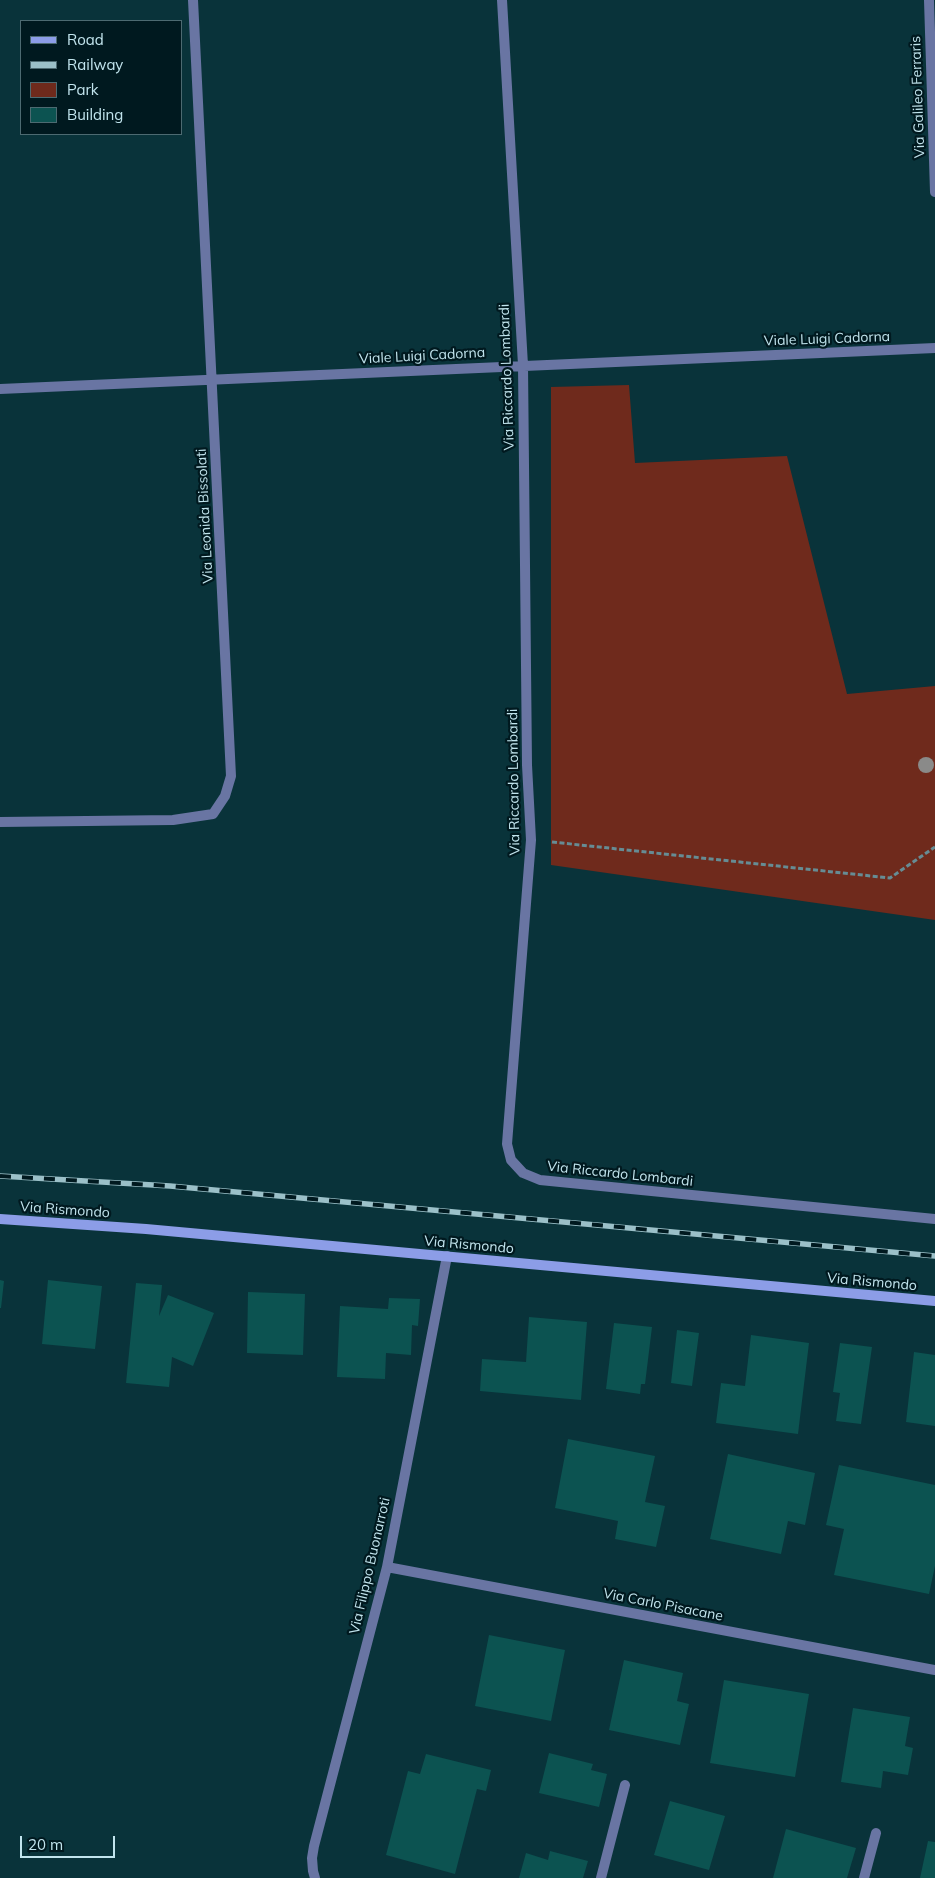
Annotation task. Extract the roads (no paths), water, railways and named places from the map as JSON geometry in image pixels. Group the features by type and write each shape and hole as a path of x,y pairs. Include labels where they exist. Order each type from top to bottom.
{"street":[{"name":"Via Leonida Bissolati","path":"0,822 173,820 213,814 225,796 231,776 193,0"},
{"name":"Via Riccardo Lombardi","path":"502,0 523,366 526,765 530,840 507,1144 511,1160 524,1173 540,1180 935,1220"},
{"name":"Via Galileo Ferraris","path":"929,0 935,192"},
{"name":"Viale Luigi Cadorna","path":"0,389 935,348"},
{"name":"Via Rismondo","path":"0,1219 146,1229 935,1301"},
{"name":"Via Filippo Buonarroti","path":"315,1878 312,1858 314,1846 387,1567 447,1256"},
{"name":"Via Carlo Pisacane","path":"387,1567 935,1670"},
{"path":"601,1878 625,1785"},
{"path":"864,1878 876,1833"}],"railway":[{"path":"0,1176 170,1186 935,1256"}]}
